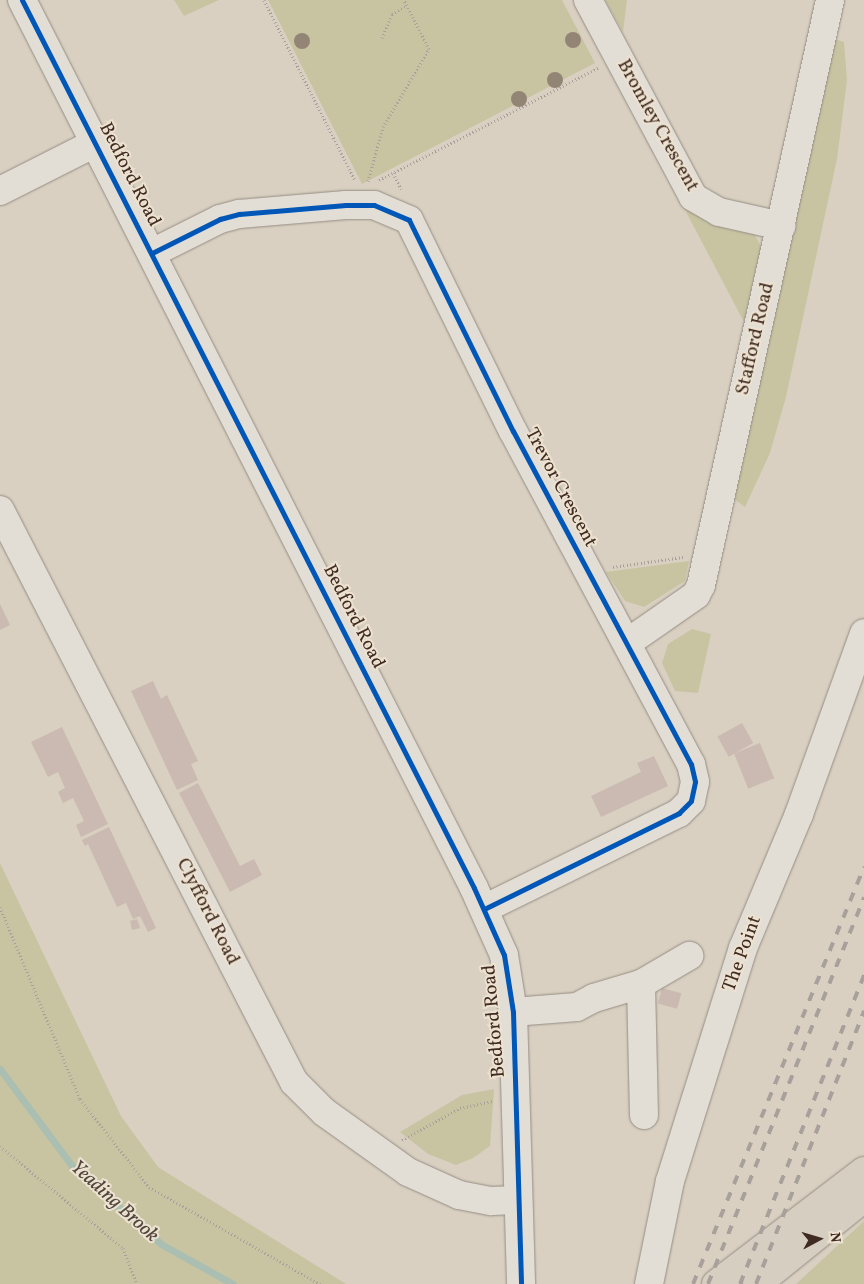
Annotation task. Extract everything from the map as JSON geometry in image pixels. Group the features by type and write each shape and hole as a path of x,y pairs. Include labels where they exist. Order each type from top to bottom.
{"main road":[{"path":"716,1284 864,1171"},
{"path":"757,1284 864,1198"}],"street":[{"name":"Bedford Road","path":"22,0 484,909 504,955 513,1012 517,1095 517,1200 521,1284"},
{"name":"Bromley Crescent","path":"588,0 693,197 719,212 781,226"},
{"name":"Stafford Road","path":"627,643 696,595 702,585 830,0"},
{"path":"0,191 95,143"},
{"name":"Trevor Crescent","path":"152,253 220,219 239,214 374,205 409,220 512,431 692,764 695,782 691,801 679,813 484,909"},
{"name":"Clyfford Road","path":"0,510 294,1082 324,1112 408,1172 459,1195 491,1201 517,1200"},
{"name":"The Point","path":"649,1284 670,1181 743,948 799,814 864,633"},
{"path":"513,1012 577,1007 594,998 641,984 689,956"},
{"path":"641,984 644,1115"}],"path":[{"path":"264,0 360,190"},
{"path":"364,185 369,180 382,127 429,49 405,0"},
{"path":"382,38 392,14 407,5"},
{"path":"393,173 606,63"},
{"path":"609,567 684,557"},
{"path":"0,907 80,1099 149,1187 288,1263 320,1284"},
{"path":"385,1156 413,1131 460,1108 517,1095"},
{"path":"0,1146 123,1248 137,1284"}],"shaded area":[{"path":"174,0 219,0 184,16"},
{"path":"268,0 562,0 595,63 362,184"},
{"path":"605,0 627,0 623,32"},
{"path":"834,39 844,42 847,80 837,159 786,397 770,453 745,507 734,499"},
{"path":"684,208 737,226 755,235 761,247 744,322"},
{"path":"689,561 685,581 644,607 625,601 606,572"},
{"path":"692,629 711,634 698,693 675,691 662,663 668,644"},
{"path":"0,863 121,1116 158,1167 346,1284 0,1284"},
{"path":"494,1089 490,1146 473,1158 456,1165 428,1154 400,1132 462,1095"},
{"path":"864,1221 864,1284 796,1284"}],"building":[{"path":"0,604 10,625 0,630"},
{"path":"153,681 161,699 167,695 198,761 191,764 198,780 177,790 131,691"},
{"path":"742,723 753,743 729,757 718,737"},
{"path":"62,727 108,824 81,837 76,825 84,821 73,798 63,803 58,792 65,788 58,772 48,777 31,742"},
{"path":"760,743 774,778 748,789 734,753"},
{"path":"654,756 668,786 601,817 591,796 641,772 637,763"},
{"path":"198,783 240,866 254,859 262,875 230,892 179,793"},
{"path":"109,827 156,928 148,932 140,916 133,919 126,903 117,907 88,844 85,846 82,840"},
{"path":"137,919 140,928 132,930 130,921"},
{"path":"662,988 681,993 677,1009 658,1003"}],"waterway":[{"name":"Yeading Brook","path":"0,1069 72,1166 161,1244 233,1284"}],"railway":[{"path":"693,1284 864,867"},
{"path":"708,1284 864,897"},
{"path":"740,1284 864,975"},
{"path":"756,1284 864,1011"}],"cycle path":[{"path":"22,0 474,888 504,955 513,1012 521,1284"},
{"path":"152,253 220,219 239,214 346,205 374,205 409,220 513,431 691,764 695,782 691,801 679,813 484,909"}]}
